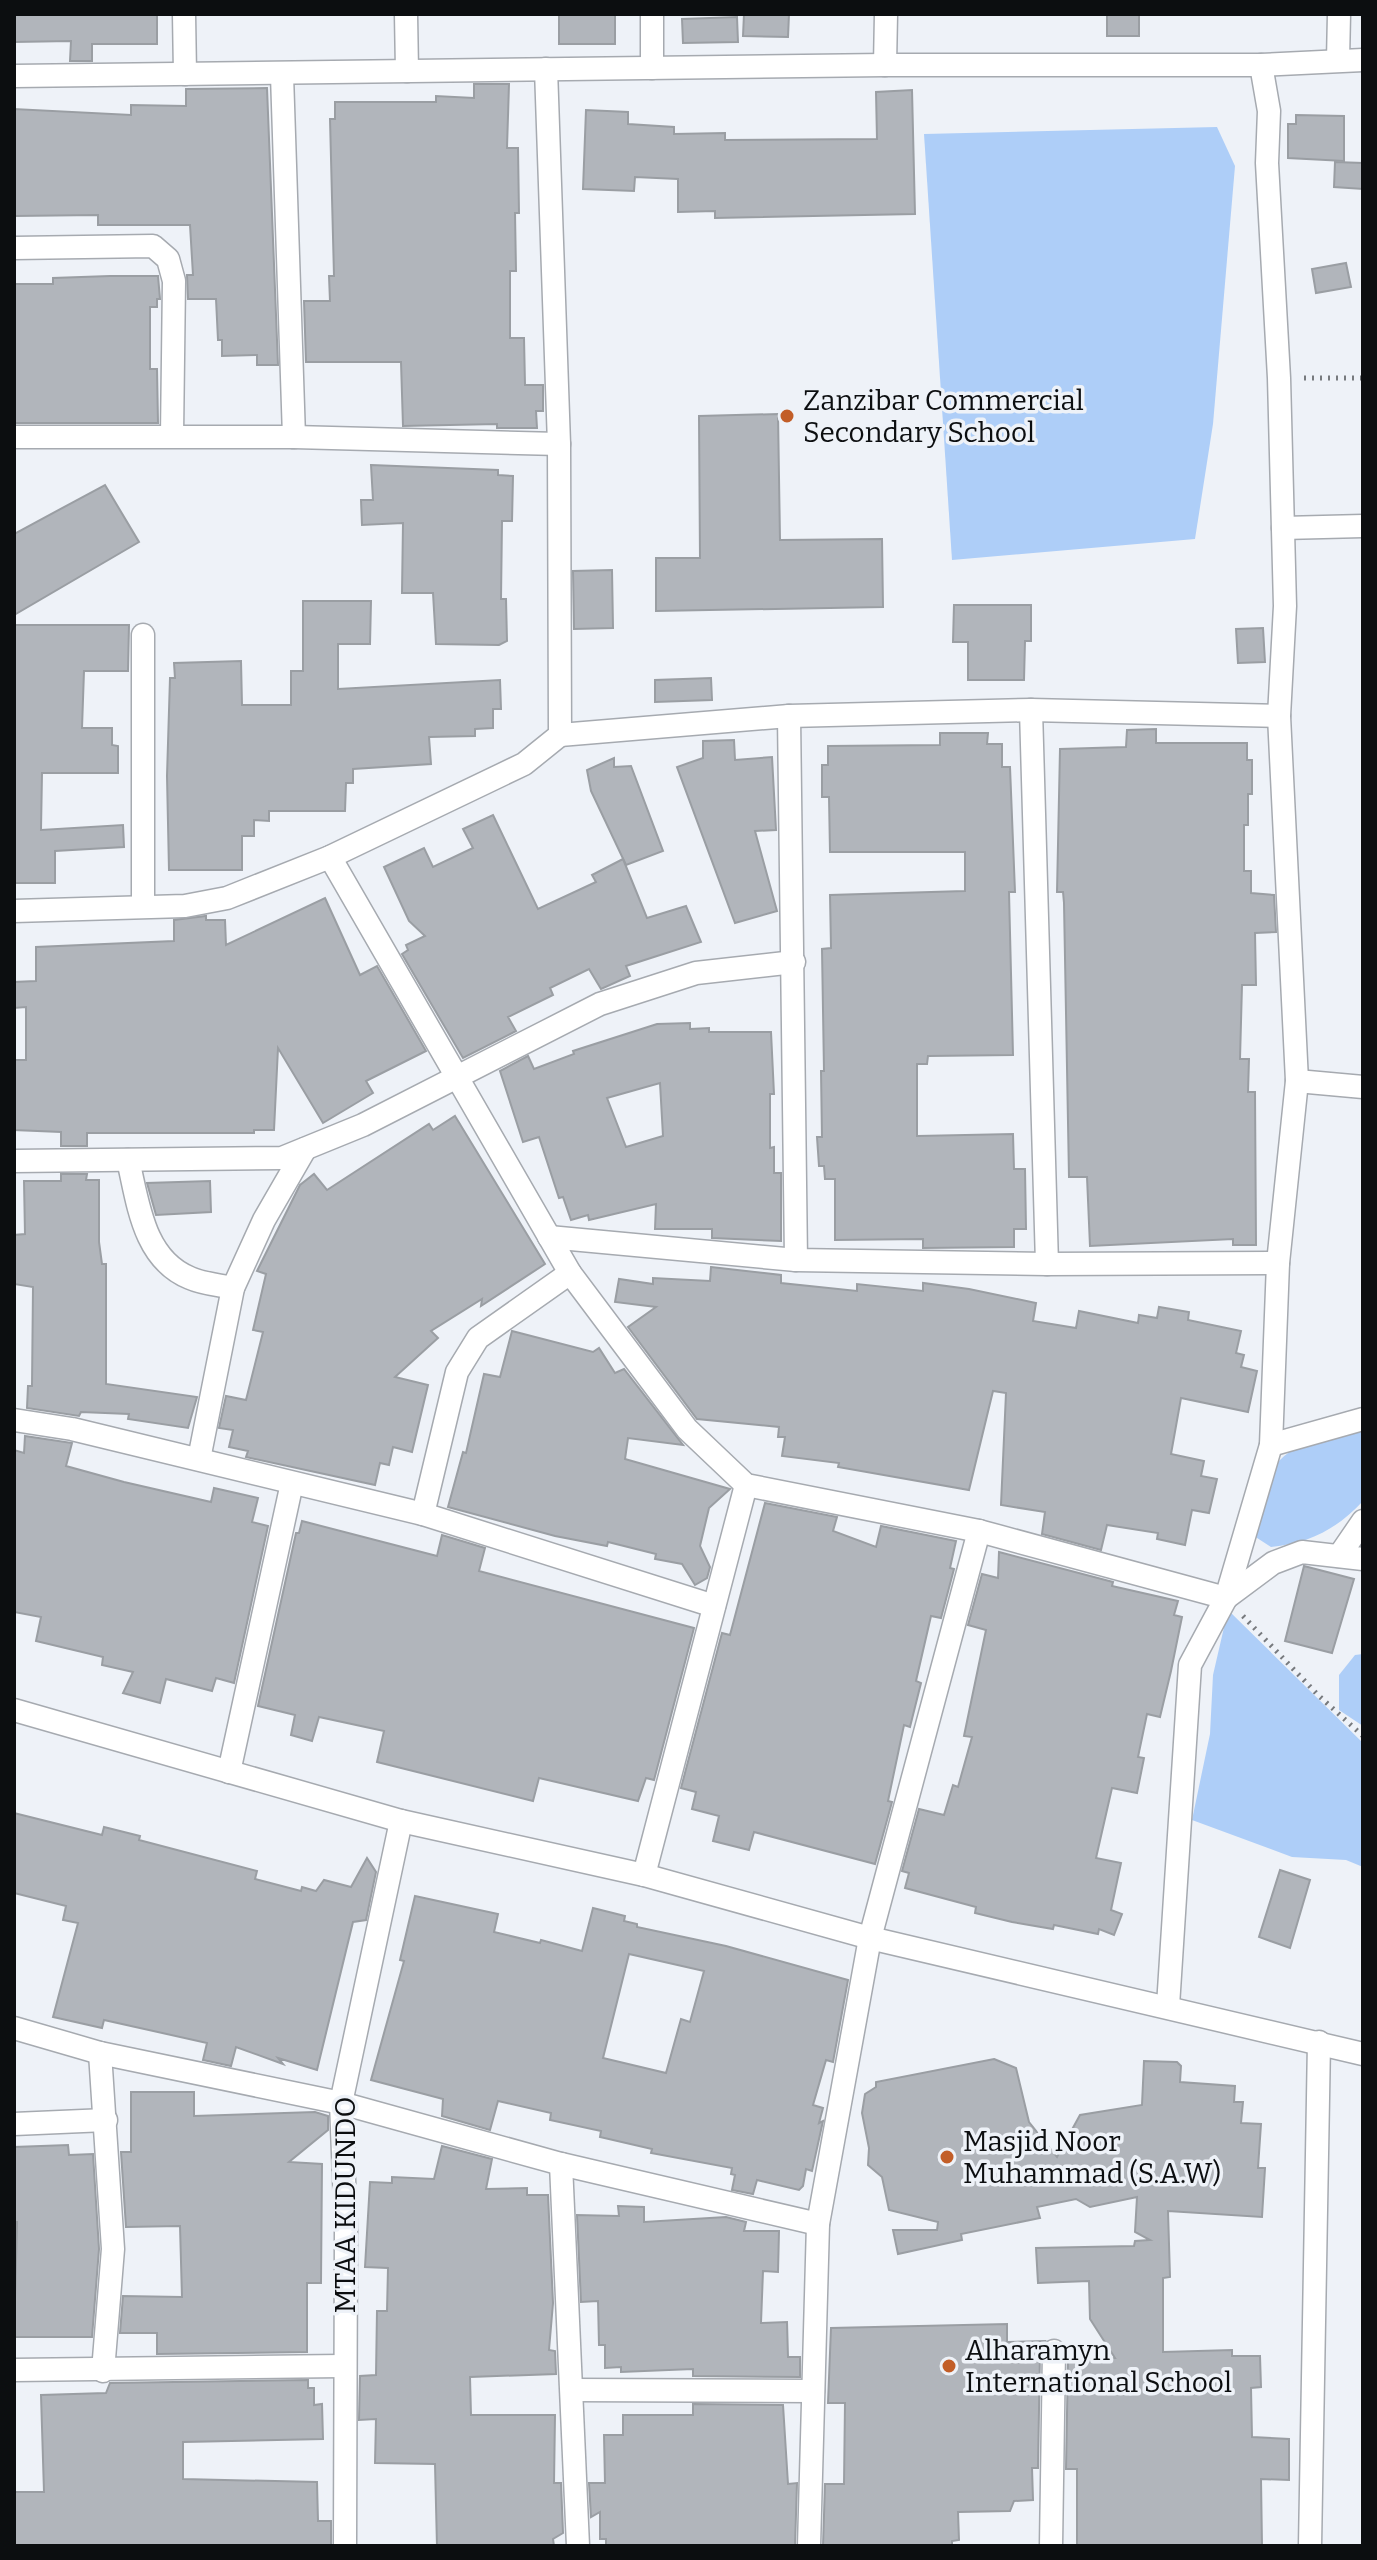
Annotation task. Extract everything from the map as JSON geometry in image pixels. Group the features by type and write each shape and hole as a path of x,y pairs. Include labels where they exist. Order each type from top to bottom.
{"street":[{"path":"184,14 185,74"},
{"path":"406,14 407,71"},
{"path":"652,14 652,68"},
{"path":"885,65 886,14"},
{"path":"1338,60 1339,14"},
{"path":"14,76 885,65 1261,65 1363,60"},
{"path":"1168,2006 1190,1665 1226,1598 1271,1445 1278,1263 1297,1081 1279,716 1285,606 1279,378 1267,163 1269,111 1261,65"},
{"path":"546,69 559,444 560,735"},
{"path":"282,75 294,437"},
{"path":"14,248 153,246 168,259 174,281 172,435"},
{"path":"14,437 172,435 559,444"},
{"path":"1283,528 1363,526"},
{"path":"143,635 143,905"},
{"path":"14,911 185,906 227,898 330,857 524,764 560,735 789,716 1031,710 1279,716"},
{"path":"1031,710 1047,1264"},
{"path":"789,716 796,1260"},
{"path":"330,857 570,1273 687,1429 746,1485 979,1531 1226,1598"},
{"path":"14,1161 282,1158 363,1125 600,1004 696,973 794,962"},
{"path":"1297,1081 1363,1087"},
{"path":"199,1459 233,1288 264,1220 305,1149"},
{"path":"128,1160 145,1233 164,1257 189,1278 233,1288"},
{"path":"549,1237 796,1260 1047,1264 1278,1263"},
{"path":"423,1514 457,1372 478,1338 570,1273"},
{"path":"1271,1445 1363,1419"},
{"path":"14,1420 199,1459 423,1514 714,1606"},
{"path":"229,1772 292,1483"},
{"path":"644,1875 746,1485"},
{"path":"1339,1556 1363,1521"},
{"path":"809,2546 818,2224 870,1938 979,1531"},
{"path":"1226,1598 1273,1563 1302,1552 1363,1559"},
{"path":"14,1710 401,1821 644,1875 870,1938 1363,2054"},
{"name":"MTAA KIDUNDO","path":"345,2546 343,2366 346,2229 341,2103 401,1821"},
{"path":"14,2028 100,2053 341,2103 561,2164 818,2224"},
{"path":"1310,2546 1319,2042"},
{"path":"100,2053 113,2249 103,2371"},
{"path":"14,2124 106,2120"},
{"path":"561,2164 578,2546"},
{"path":"1051,2546 1054,2351"},
{"path":"14,2370 343,2366"},
{"path":"572,2390 813,2391"}],"path":[{"path":"1279,378 1363,378"},
{"path":"1226,1598 1279,1656 1363,1736"}],"shaded area":[{"path":"1217,127 1235,166 1213,424 1195,539 952,560 924,134"},
{"path":"1363,1429 1363,1501 1353,1511 1333,1527 1298,1542 1271,1547 1254,1536 1267,1484 1280,1460 1314,1440"},
{"path":"1228,1610 1363,1743 1363,1867 1346,1860 1292,1857 1192,1820 1210,1734 1213,1675"},
{"path":"1363,1654 1363,1726 1339,1710 1339,1675 1355,1655"}],"building":[{"path":"14,14 157,14 157,44 92,44 92,61 70,61 71,41 14,42"},
{"path":"559,14 615,14 615,44 559,44"},
{"path":"744,14 789,14 788,37 743,36"},
{"path":"1107,14 1139,14 1139,36 1107,36"},
{"path":"737,17 738,42 683,43 682,19"},
{"path":"474,84 509,84 507,148 518,148 519,213 515,213 516,271 510,271 510,338 524,338 525,385 543,385 543,411 536,411 537,428 497,428 497,424 403,426 401,362 306,362 304,301 330,301 329,276 334,276 330,119 335,119 335,102 436,102 436,96 474,98"},
{"path":"267,88 278,365 257,365 257,355 222,356 216,299 188,299 187,275 193,275 190,225 98,225 98,215 14,216 14,109 131,115 131,105 186,106 186,89"},
{"path":"912,90 915,214 715,218 715,211 678,212 678,179 635,177 634,191 583,189 586,110 628,112 628,124 674,127 674,134 725,133 725,140 877,139 876,92"},
{"path":"1296,115 1344,116 1344,161 1288,158 1288,124 1296,124"},
{"path":"1335,162 1363,163 1363,189 1334,187"},
{"path":"1346,263 1351,287 1316,293 1312,269"},
{"path":"158,276 160,299 157,299 157,307 150,307 150,369 157,369 158,423 14,423 14,284 53,284 53,278"},
{"path":"778,414 780,540 882,539 883,607 656,611 656,558 700,558 699,416"},
{"path":"371,465 498,470 498,475 513,476 512,521 502,521 501,599 506,599 507,641 499,645 436,644 433,593 402,593 403,523 362,525 361,500 373,500"},
{"path":"105,485 139,542 14,615 14,534"},
{"path":"612,570 613,628 574,629 573,571"},
{"path":"303,601 371,601 370,644 338,644 338,689 500,680 501,709 493,709 493,728 475,729 475,736 429,737 431,764 353,769 353,783 346,783 345,811 269,811 269,821 254,820 254,836 242,836 242,870 169,870 167,776 170,678 175,678 174,663 241,661 242,705 291,705 291,671 303,671"},
{"path":"954,605 1031,605 1031,641 1025,641 1024,680 968,680 968,642 953,642"},
{"path":"14,625 129,625 128,671 84,671 82,728 112,728 112,745 118,746 118,773 42,773 41,830 123,825 124,847 55,851 55,883 14,883"},
{"path":"1263,628 1265,662 1238,663 1236,629"},
{"path":"711,678 712,700 655,702 655,680"},
{"path":"1156,729 1156,743 1247,743 1247,760 1252,760 1252,794 1248,794 1248,825 1244,825 1244,871 1251,871 1251,893 1274,895 1276,932 1255,933 1256,985 1242,985 1240,1059 1249,1059 1248,1092 1255,1092 1256,1245 1233,1245 1233,1239 1090,1246 1087,1177 1069,1177 1064,903 1063,892 1057,892 1060,749 1126,747 1127,730"},
{"path":"940,733 988,733 987,744 1002,744 1002,767 1010,767 1015,892 1009,892 1013,1055 928,1056 927,1064 917,1064 917,1136 1013,1134 1014,1169 1025,1169 1026,1229 1014,1229 1014,1247 923,1248 923,1239 835,1240 835,1179 825,1179 824,1166 819,1166 817,1137 822,1137 821,1071 824,1071 822,949 831,948 830,895 965,891 965,852 830,852 829,797 822,797 822,765 828,765 828,746 940,745"},
{"path":"734,740 735,760 772,757 776,830 755,831 777,911 735,923 677,767 703,758 703,741"},
{"path":"614,758 614,767 631,766 663,851 626,865 591,791 587,770"},
{"path":"493,815 538,909 596,882 592,875 623,859 647,918 686,906 701,942 626,966 630,976 601,989 589,969 550,988 553,995 508,1017 516,1031 463,1058 402,954 408,950 406,945 425,936 409,921 384,867 424,848 433,867 473,848 463,829"},
{"path":"325,898 360,975 377,966 426,1051 366,1081 373,1093 323,1123 278,1048 274,1130 254,1130 254,1133 87,1133 87,1146 61,1146 61,1132 14,1130 14,1060 26,1060 26,1007 14,1008 14,982 36,981 36,947 174,941 174,920 206,916 206,920 225,920 226,945"},
{"path":"690,1023 690,1029 709,1028 709,1032 771,1032 774,1094 770,1094 770,1148 774,1147 774,1173 781,1173 781,1241 712,1238 712,1229 655,1229 656,1204 589,1220 588,1215 571,1220 563,1197 559,1198 539,1137 523,1142 500,1071 528,1056 534,1069 574,1054 573,1051 657,1024","holes":["660,1083 663,1136 626,1147 607,1098"]},
{"path":"455,1116 545,1264 481,1306 482,1299 431,1331 438,1338 395,1377 428,1385 412,1452 393,1447 389,1465 380,1463 375,1485 246,1457 248,1451 229,1447 233,1430 219,1428 226,1396 246,1400 263,1332 253,1330 266,1274 257,1271 300,1185 314,1174 327,1190 429,1124 433,1130"},
{"path":"61,1174 87,1174 86,1180 99,1180 99,1242 102,1264 106,1264 106,1384 197,1397 188,1428 128,1419 129,1414 81,1412 79,1416 27,1408 28,1386 32,1386 33,1287 14,1284 14,1235 25,1234 24,1181 61,1181"},
{"path":"210,1181 211,1212 156,1215 147,1183"},
{"path":"711,1267 781,1275 781,1283 857,1291 857,1284 923,1291 923,1283 969,1289 1036,1303 1033,1321 1076,1328 1079,1311 1138,1323 1139,1315 1157,1318 1159,1307 1189,1312 1188,1320 1241,1331 1236,1353 1244,1355 1241,1367 1257,1371 1248,1412 1181,1398 1171,1454 1204,1461 1201,1476 1217,1479 1209,1513 1192,1510 1185,1545 1157,1539 1158,1533 1107,1525 1101,1550 1042,1534 1045,1512 1001,1505 1006,1393 993,1391 969,1490 838,1467 839,1463 782,1456 785,1437 778,1437 779,1427 697,1419 628,1327 656,1307 615,1302 619,1279 653,1284 653,1278 710,1281"},
{"path":"512,1331 593,1352 599,1348 615,1373 624,1369 683,1445 628,1438 625,1459 730,1489 709,1508 700,1546 710,1567 707,1578 695,1585 682,1564 655,1559 656,1554 608,1542 607,1546 555,1536 448,1507 463,1452 466,1453 484,1374 500,1377"},
{"path":"25,1436 72,1443 66,1466 124,1482 211,1502 214,1488 258,1498 252,1522 268,1526 234,1683 216,1678 212,1691 166,1679 160,1703 123,1693 133,1672 102,1665 103,1657 36,1641 41,1617 14,1612 14,1450 24,1453"},
{"path":"765,1503 837,1517 833,1531 876,1547 881,1526 956,1541 950,1568 954,1569 941,1618 931,1616 916,1681 921,1683 910,1727 904,1725 888,1801 892,1802 875,1864 754,1832 749,1850 713,1841 719,1816 692,1809 696,1792 681,1788 722,1633 730,1635"},
{"path":"302,1521 437,1556 442,1535 485,1548 479,1571 694,1628 654,1780 646,1778 638,1801 539,1778 533,1801 377,1762 384,1731 319,1717 312,1741 291,1735 295,1715 258,1706 296,1533 299,1533"},
{"path":"999,1552 1113,1582 1112,1586 1178,1601 1174,1615 1182,1617 1171,1671 1160,1717 1147,1714 1138,1757 1144,1758 1137,1793 1112,1788 1096,1858 1121,1863 1111,1910 1122,1914 1114,1935 1099,1929 1098,1934 1054,1925 1053,1929 1012,1922 975,1913 976,1907 905,1888 909,1873 902,1871 919,1809 944,1815 953,1785 958,1787 972,1737 964,1736 986,1630 968,1625 982,1574 998,1578"},
{"path":"1304,1566 1354,1579 1332,1653 1285,1641"},
{"path":"14,1813 102,1835 104,1827 140,1836 139,1840 257,1871 255,1879 301,1891 302,1887 316,1891 324,1880 351,1887 367,1858 376,1872 366,1920 353,1922 317,2070 278,2058 283,2064 236,2047 231,2066 203,2060 207,2043 104,2020 102,2028 53,2017 78,1923 63,1920 66,1906 14,1893"},
{"path":"1280,1870 1310,1880 1290,1948 1259,1937"},
{"path":"415,1896 498,1914 494,1932 540,1943 541,1940 582,1951 593,1908 625,1916 624,1921 637,1924 637,1927 726,1946 848,1980 833,2062 826,2060 813,2105 823,2108 819,2123 823,2121 812,2171 806,2169 803,2186 799,2190 757,2180 753,2194 732,2190 735,2175 731,2174 732,2168 651,2153 652,2149 600,2137 601,2131 550,2120 551,2113 498,2101 490,2130 442,2116 443,2099 371,2080 404,1961 400,1960","holes":["629,1954 704,1971 690,2022 681,2019 666,2073 603,2058"]},
{"path":"994,2059 1016,2068 1029,2122 1057,2157 1080,2115 1142,2105 1144,2061 1177,2062 1181,2066 1180,2082 1235,2086 1234,2102 1243,2102 1241,2123 1261,2124 1258,2168 1265,2168 1262,2217 1168,2211 1170,2277 1163,2278 1163,2352 1232,2350 1232,2356 1260,2356 1261,2387 1251,2388 1252,2437 1289,2439 1289,2480 1261,2479 1262,2546 1077,2546 1077,2469 1066,2469 1068,2359 1115,2358 1090,2319 1089,2281 1038,2283 1036,2248 1134,2246 1135,2241 1150,2240 1135,2232 1137,2197 1090,2207 1076,2199 1037,2207 1040,2218 961,2234 962,2240 898,2254 893,2230 937,2230 938,2222 889,2210 882,2177 868,2165 869,2148 862,2113 865,2094 876,2087 876,2082"},
{"path":"131,2092 194,2092 194,2116 315,2112 328,2116 328,2130 289,2162 322,2164 321,2283 307,2283 307,2352 157,2354 157,2333 120,2333 123,2296 182,2297 180,2226 126,2227 121,2152 131,2152"},
{"path":"68,2145 69,2155 93,2154 99,2249 92,2337 14,2337 17,2222 14,2222 14,2147"},
{"path":"442,2146 492,2159 486,2189 527,2188 527,2195 548,2195 553,2303 549,2350 555,2351 556,2374 470,2377 471,2415 555,2415 554,2483 561,2483 563,2533 553,2539 554,2546 437,2546 435,2464 375,2463 376,2419 359,2420 360,2376 376,2375 377,2311 387,2311 388,2268 365,2267 370,2182 392,2183 392,2177 434,2179"},
{"path":"618,2206 644,2207 644,2222 726,2217 746,2222 744,2231 779,2231 778,2272 763,2271 761,2323 787,2322 788,2357 800,2357 800,2377 693,2376 693,2369 621,2372 621,2367 605,2368 605,2345 599,2345 598,2301 581,2302 577,2215 619,2216"},
{"path":"1007,2324 1007,2342 1045,2341 1040,2351 1038,2468 1032,2468 1033,2500 1014,2501 1010,2511 958,2512 959,2540 952,2541 952,2546 823,2546 825,2484 844,2484 845,2403 828,2403 831,2328"},
{"path":"308,2380 308,2388 314,2388 314,2405 322,2404 323,2439 183,2442 183,2479 317,2482 318,2521 331,2521 331,2546 14,2546 14,2492 44,2492 41,2395 106,2393 110,2383"},
{"path":"693,2404 783,2405 788,2484 797,2483 795,2546 606,2546 606,2539 600,2539 600,2512 591,2517 589,2483 605,2483 604,2435 623,2435 623,2415 693,2415"}],"place":[{"name":"Zanzibar Commercial Secondary School","path":"787,416"},
{"name":"Masjid Noor Muhammad (S.A.W)","path":"947,2157"},
{"name":"Alharamyn International School","path":"949,2366"}]}
